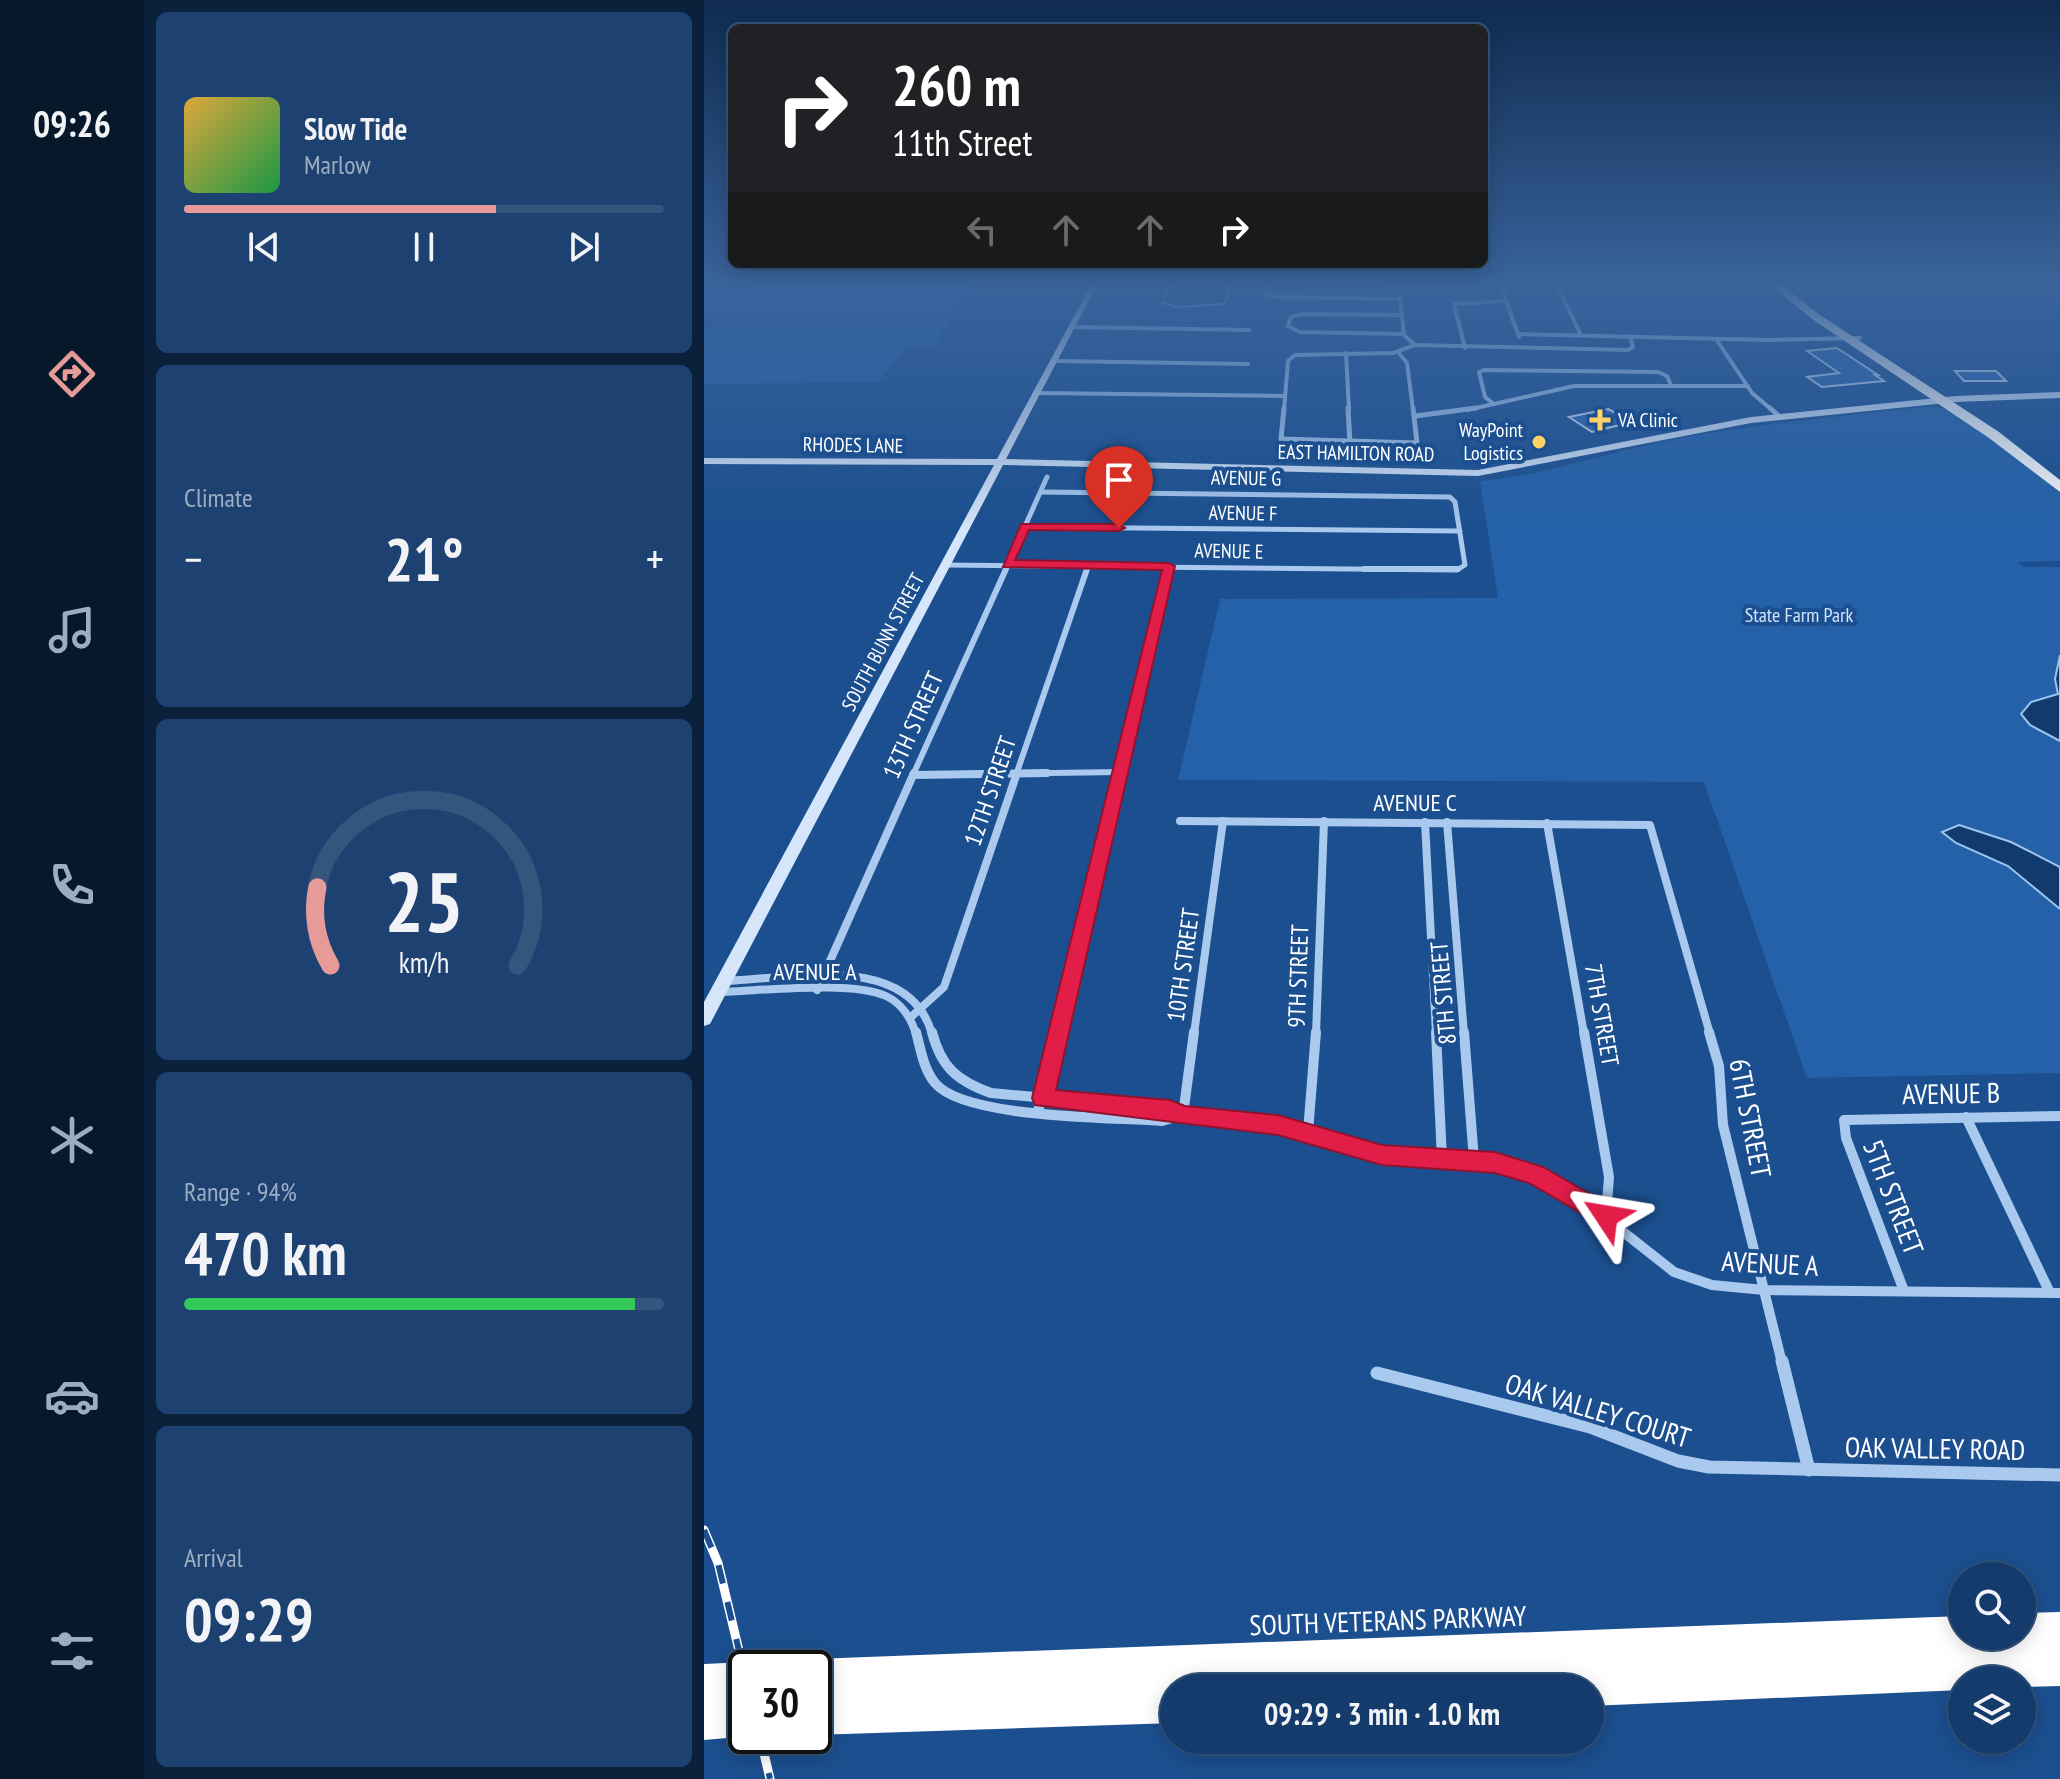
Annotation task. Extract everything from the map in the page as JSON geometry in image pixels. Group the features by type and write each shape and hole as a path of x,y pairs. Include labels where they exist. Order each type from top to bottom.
{"highway":[{"path":"1894,366 1926,389 1976,412 2060,473"},
{"path":"1898,366 1950,400 2060,487"},
{"path":"1914,403 1926,396 1926,389"},
{"path":"1976,412 1973,404 1980,397"},
{"name":"SOUTH VETERANS PARKWAY","path":"832,1711 965,1691 1948,1637"},
{"path":"1604,1679 2048,1638"},
{"name":"SOUTH VETERANS PARKWAY","path":"832,1681 1160,1701"},
{"path":"704,1685 728,1684"},
{"path":"704,1719 728,1718"}],"street":[{"name":"SOUTH BUNN STREET","path":"704,1019 1052,366"},
{"path":"1287,366 1280,437 1284,441 1414,444 1419,440 1407,366"},
{"path":"1347,366 1350,444"},
{"path":"1734,366 1748,386 1780,417"},
{"path":"1494,404 1483,394 1479,372 1484,370 1658,372 1667,376 1671,385"},
{"path":"1415,416 1446,415 1567,387 1748,386"},
{"path":"1038,393 1284,396"},
{"name":"EAST HAMILTON ROAD","path":"1002,461 1478,473 1522,467 1674,432 1780,417 1980,397 2060,395"},
{"name":"RHODES LANE","path":"704,461 912,464 1002,461"},
{"name":"13TH STREET","path":"820,985 1047,477"},
{"name":"AVENUE G","path":"1041,492 1452,497 1460,531"},
{"name":"AVENUE F","path":"1025,527 1460,531"},
{"name":"AVENUE E","path":"946,565 1463,569 1460,531"},
{"name":"12TH STREET","path":"911,1017 944,987 1088,565"},
{"path":"1038,1111 1169,566"},
{"path":"913,775 1120,772"},
{"name":"AVENUE C","path":"1180,821 1650,825"},
{"name":"10TH STREET","path":"1183,1115 1223,821"},
{"name":"9TH STREET","path":"1308,1132 1314,1083 1324,821"},
{"name":"8TH STREET","path":"1425,822 1442,1159"},
{"name":"8TH STREET","path":"1447,822 1474,1160"},
{"name":"7TH STREET","path":"1547,823 1609,1177 1610,1198 1606,1216"},
{"name":"6TH STREET","path":"1650,825 1719,1066 1723,1125 1809,1470"},
{"name":"AVENUE A","path":"722,986 883,981 909,993 923,1009 929,1017 938,1056 952,1075 976,1089 1170,1109 1183,1115 1250,1121 1308,1132 1382,1155 1474,1160 1535,1174 1606,1216 1652,1258 1674,1272 1712,1285 1764,1290 2055,1293"},
{"name":"AVENUE A","path":"820,985 880,993 894,999 911,1017 924,1068 941,1089 955,1098 985,1106 1162,1121 1183,1115"},
{"name":"AVENUE B","path":"1844,1120 2060,1116"},
{"path":"1966,1117 2055,1293"},
{"name":"5TH STREET","path":"1844,1120 1846,1138 1904,1291"},
{"name":"OAK VALLEY COURT","path":"1377,1373 1601,1430 1678,1461 1709,1467 1809,1470"},
{"name":"OAK VALLEY ROAD","path":"1809,1470 2060,1475"}],"green space":[{"path":"704,366 891,366 879,382 704,384"},
{"name":"State Farm Park","path":"1932,406 1948,410 1982,429 2060,493 2060,561 2018,562 2023,567 2060,567 2060,1073 1807,1078 1704,782 1178,780 1220,599 1498,598 1480,481 1552,469 1703,434"}],"shaded area":[{"path":"2060,655 2060,741 2030,725 2021,714 2031,702 2058,694 2055,679"},
{"path":"1959,825 2011,842 2060,867 2060,909 2008,866 1956,843 1942,832"}],"building":[{"path":"1829,366 1864,366 1884,381 1822,387 1807,377 1839,373"},
{"path":"1955,371 1996,371 2006,381 1964,381"},
{"name":"VA Clinic","path":"1608,409 1632,422 1592,432 1569,417"}],"railway":[{"path":"704,1530 718,1563 739,1650"},
{"path":"764,1754 770,1779"}],"place":[{"name":"VA Clinic","path":"1600,420"},
{"name":"WayPoint Logistics","path":"1539,442"}],"route":[{"path":"1119,528 1025,527 1007,564 1169,566 1043,1098 1170,1109 1183,1115 1278,1125 1382,1155 1474,1160 1516,1167 1554,1184 1606,1216"}]}
